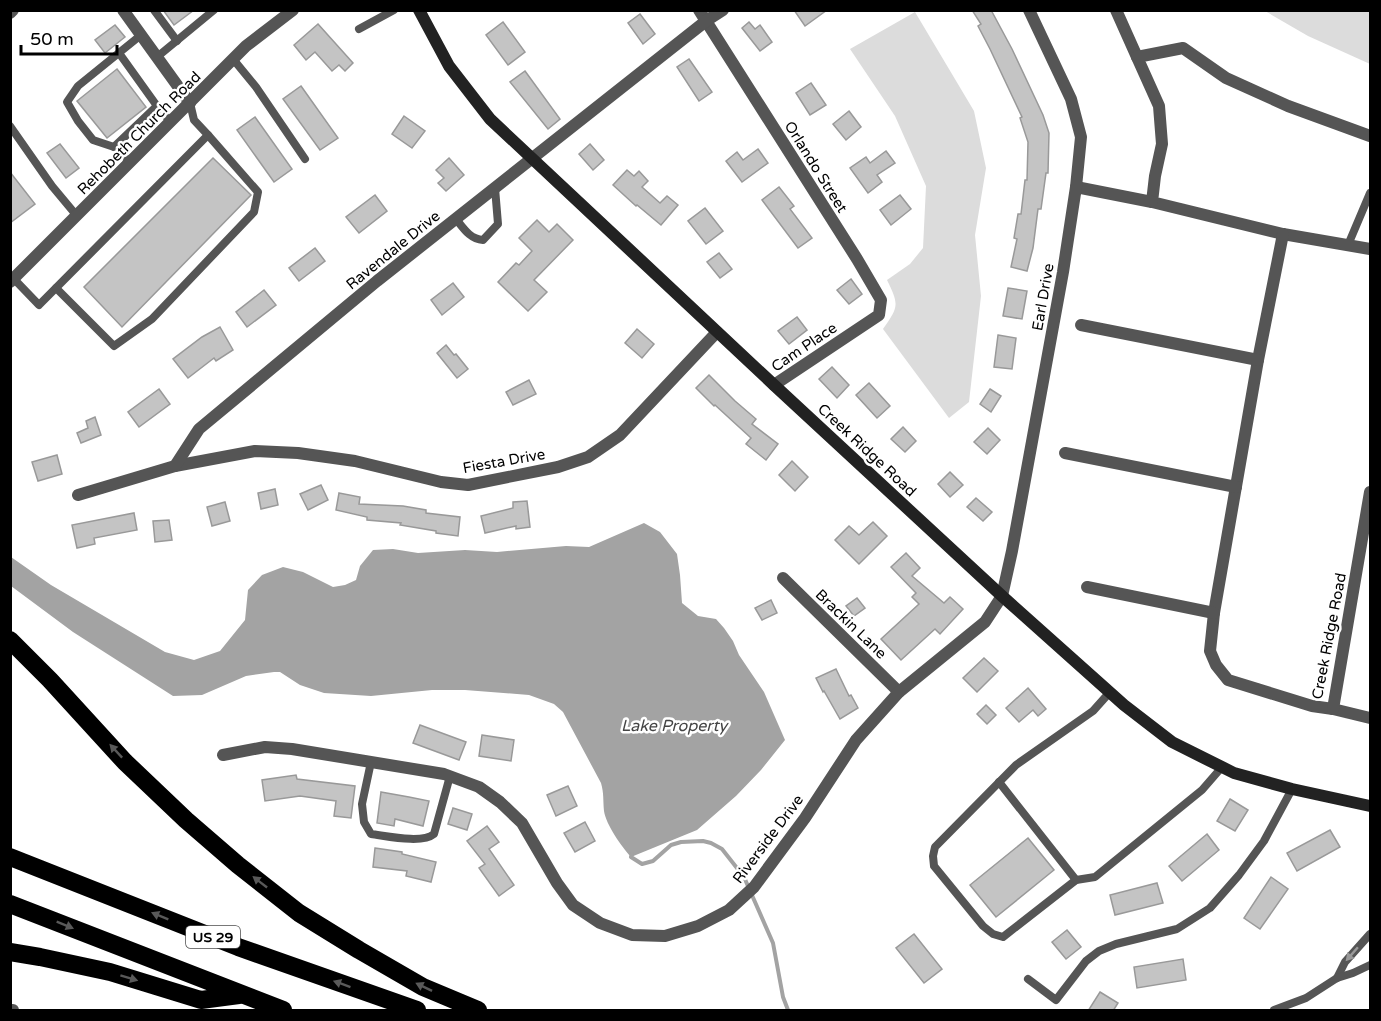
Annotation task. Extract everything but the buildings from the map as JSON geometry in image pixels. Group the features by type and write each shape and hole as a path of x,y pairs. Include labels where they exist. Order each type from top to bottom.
{"highway":[{"path":"10,640 51,680 125,762 238,865 299,913 359,950 423,987 478,1011"},
{"name":"US 29","path":"10,857 238,947 417,1011"},
{"path":"10,904 283,1011"},
{"path":"10,952 110,972 201,1000 242,995"}],"main road":[{"name":"Creek Ridge Road","path":"419,10 449,66 490,119 1002,596 1124,705 1173,742 1234,773 1292,789 1371,806"}],"street":[{"path":"123,10 190,103"},
{"name":"Rehobeth Church Road","path":"12,278 246,46 293,10"},
{"name":"Ravendale Drive","path":"175,466 199,429 377,281 532,159 702,16 723,10"},
{"name":"Earl Drive","path":"1002,596 1060,291 1082,137 1071,99 1029,10"},
{"path":"1116,10 1160,106 1162,144 1152,202"},
{"name":"Orlando Street","path":"702,16 880,300 879,315 850,334"},
{"path":"1137,57 1183,48 1226,78 1288,106 1371,136"},
{"path":"1076,187 1152,202 1283,234 1371,249"},
{"name":"Creek Ridge Road","path":"1283,234 1258,360 1214,613 1210,651 1216,665 1228,680 1312,706 1333,708 1371,492"},
{"path":"1081,326 1258,360"},
{"name":"Fiesta Drive","path":"175,466 255,451 298,453 355,461 441,482 468,485 558,467 588,457 620,435 717,332"},
{"name":"Cam Place","path":"774,385 850,334"},
{"path":"1065,453 1236,487"},
{"path":"78,495 175,466"},
{"name":"Brackin Lane","path":"783,578 899,692"},
{"path":"1087,587 1214,613"},
{"name":"Riverside Drive","path":"223,755 265,747 292,749 450,776 479,787 500,802 522,823 557,883 573,905 600,923 632,935 665,936 698,926 729,910 754,887 805,818 856,740 899,692 985,622 1002,596"},
{"path":"1333,708 1371,718"}],"lane":[{"path":"154,10 177,41"},
{"path":"157,57 214,10"},
{"path":"359,29 394,10"},
{"path":"130,163 117,148 93,140 78,121 68,102 78,86 141,35"},
{"path":"119,53 171,122"},
{"path":"234,59 305,159"},
{"path":"56,288 114,346 152,319 254,212 258,192 194,120 190,103"},
{"path":"114,147 157,106"},
{"path":"10,126 52,186 77,216"},
{"path":"12,278 39,305 208,135"},
{"path":"456,219 470,236 483,240 498,224 495,188"},
{"path":"1348,245 1371,193"},
{"path":"1110,692 1093,711 1017,765 935,847 934,866 983,926 993,933 1003,937 1076,880 1095,877 1202,790 1222,767"},
{"path":"371,762 362,804 363,822 371,834 396,838 429,838 434,834 450,776"},
{"path":"999,782 1076,880"},
{"path":"1028,979 1056,1000 1086,961 1099,951 1116,944 1178,929 1210,908 1239,875 1264,841 1292,789"},
{"path":"1337,978 1345,962 1371,934"},
{"path":"1275,1011 1306,998 1337,978 1371,965"}],"shaded area":[{"path":"1265,11 1370,11 1370,64 1308,36"},
{"path":"915,12 974,111 986,168 975,235 981,296 969,402 949,418 883,329 895,305 894,295 887,280 910,264 923,248 926,186 895,116 850,49"}],"water":[{"name":"Lake Property","path":"644,523 660,532 677,554 682,603 698,616 716,619 724,628 764,692 785,740 736,796 697,830 631,857 608,823 604,811 601,783 563,712 554,704 529,695 465,690 432,690 371,696 324,693 300,685 280,672 246,676 202,695 173,696 73,632 11,586 11,557 51,585 165,652 194,660 220,651 245,620 248,590 262,575 283,567 303,572 333,587 356,580 360,566 373,550 393,549 418,553 465,550 497,552 566,546 589,547"}],"waterway":[{"path":"632,854 631,857 642,864 653,861 671,845 681,842 703,841 722,849 744,877 773,943 783,997 788,1010"}]}
